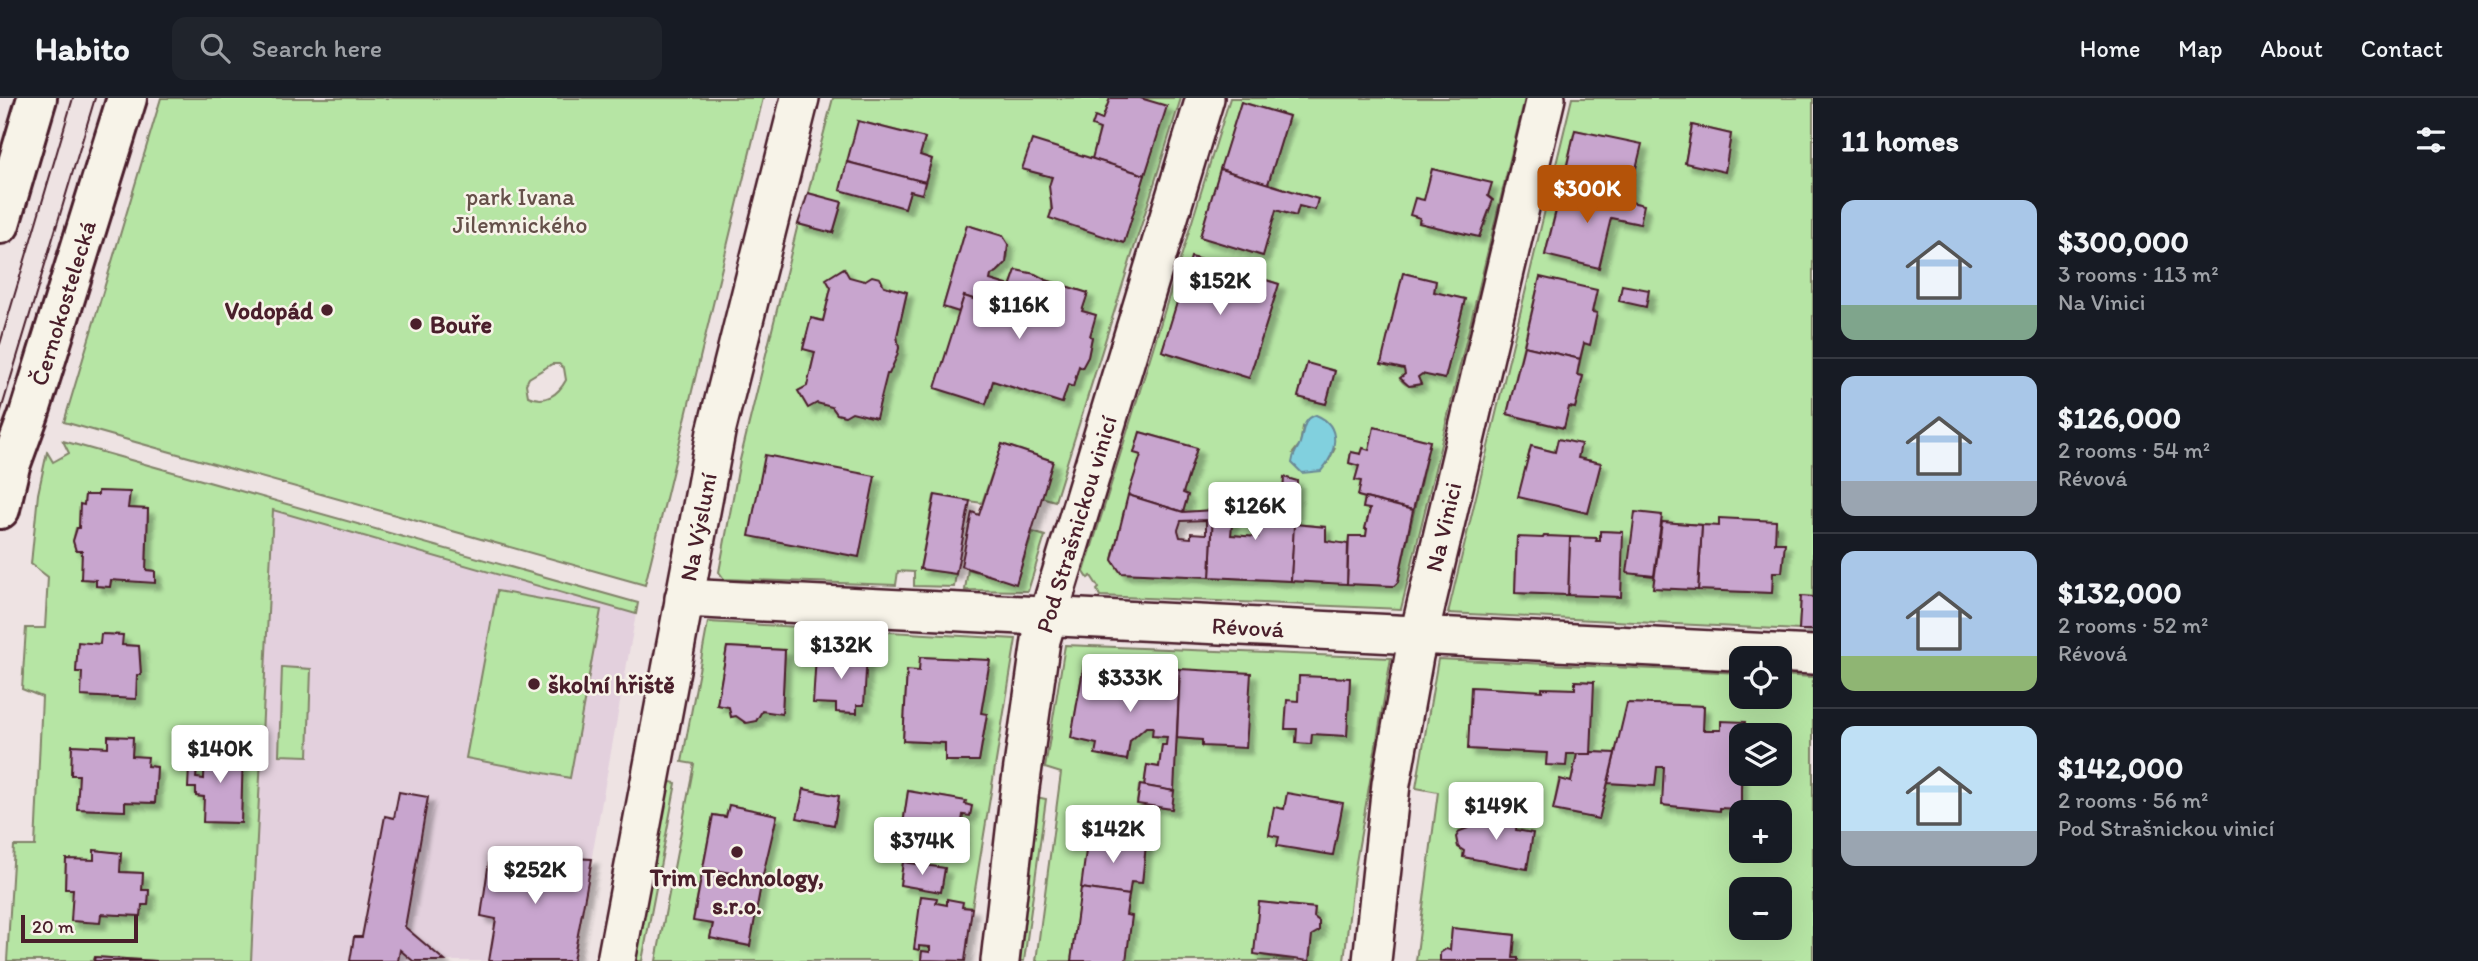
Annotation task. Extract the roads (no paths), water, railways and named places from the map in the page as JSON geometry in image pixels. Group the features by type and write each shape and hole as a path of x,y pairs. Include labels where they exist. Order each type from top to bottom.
{"main road":[{"path":"0,224 37,98"},
{"name":"Černokostelecká","path":"0,509 10,466 29,414 127,98"}],"street":[{"name":"Na Výsluní","path":"616,961 716,432 800,98"},
{"name":"Pod Strašnickou vinicí","path":"1000,961 1041,640 1205,98"},
{"name":"Na Vinici","path":"1372,961 1391,783 1418,636 1545,98"},
{"name":"Révová","path":"684,598 1813,655"}],"water":[{"path":"1316,415 1330,426 1333,449 1321,471 1302,473 1292,463 1294,454 1306,422"}],"tram line":[{"path":"0,344 73,98"},
{"path":"0,414 95,98"}],"place":[{"name":"Vodopád","path":"327,310"},
{"name":"Bouře","path":"416,324"},
{"name":"školní hřiště","path":"534,684"},
{"name":"Trim Technology, s.r.o.","path":"737,852"}],"park label":[{"name":"park Ivana Jilemnického","path":"520,210"}]}
